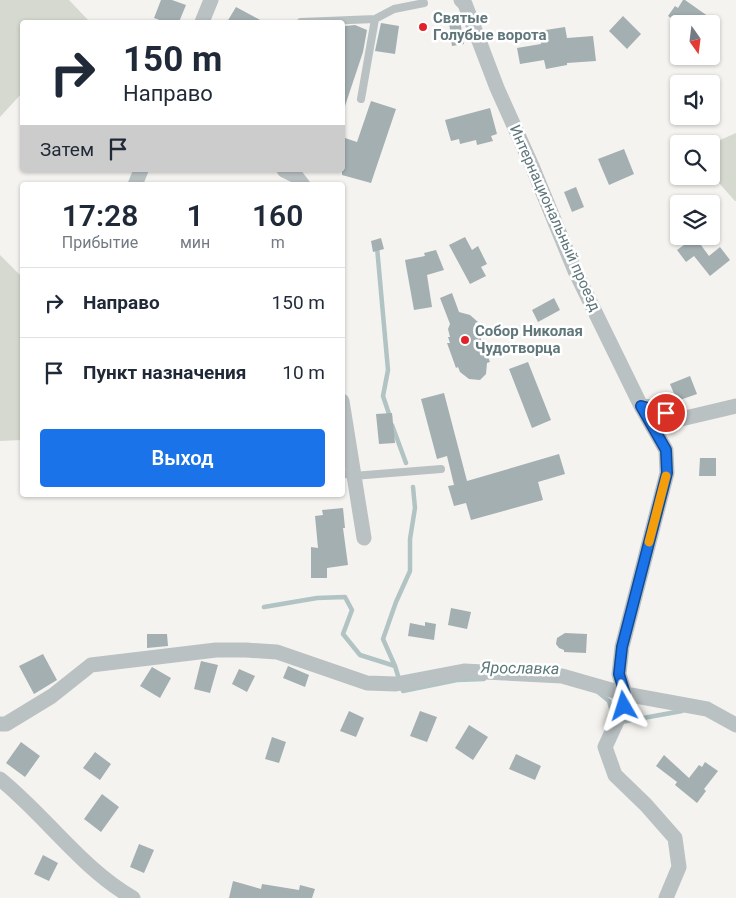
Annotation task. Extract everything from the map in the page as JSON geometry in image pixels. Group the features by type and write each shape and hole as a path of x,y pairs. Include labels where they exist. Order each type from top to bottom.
{"street":[{"path":"203,20 211,0"},
{"name":"Интернациональный проезд","path":"461,0 465,4 497,88 532,166 575,271 641,406 666,450 667,473 622,647 619,674 625,694"},
{"path":"288,172 296,176 301,182"},
{"path":"641,406 652,407 681,419 736,406"},
{"path":"345,438 348,475 364,538"},
{"path":"0,724 6,724 52,696 91,665 216,650 277,652 368,683 396,684 464,671 562,676 625,694 707,710 736,726"},
{"path":"625,694 624,706 619,721 605,748 615,775 646,805 675,838 679,867 666,898"},
{"path":"0,779 16,791 89,865 133,898"}],"lane":[{"path":"345,20 375,19 394,9 424,2"},
{"path":"361,99 375,19"},
{"path":"348,475 441,469"}],"shaded area":[{"path":"0,0 69,0 88,20 20,20 20,95 0,117"},
{"path":"736,133 736,201 720,184 720,140"},
{"path":"0,255 20,275 20,440 0,441"}],"building":[{"path":"161,0 172,0 186,5 180,20 160,20 154,18"},
{"path":"683,0 685,0 706,15 668,16 675,6 678,8"},
{"path":"236,7 260,20 228,20"},
{"path":"623,16 641,34 627,49 609,31"},
{"path":"460,20 464,44 452,46 449,22"},
{"path":"381,23 399,26 395,54 375,51"},
{"path":"355,25 367,30 363,52 345,106 345,26"},
{"path":"565,27 567,38 593,36 596,61 567,63 567,65 546,69 544,60 520,64 517,48 541,44 539,31"},
{"path":"371,101 396,109 371,183 342,175 342,172 345,172 345,138 357,142"},
{"path":"490,108 497,134 491,136 493,141 477,145 476,140 460,144 459,139 451,141 445,120"},
{"path":"624,149 634,174 609,185 598,159"},
{"path":"576,187 584,207 572,212 564,192"},
{"path":"465,237 472,250 478,246 487,264 481,267 486,276 470,284 449,245"},
{"path":"381,238 384,249 373,252 371,241"},
{"path":"684,245 701,245 709,256 720,247 730,260 710,276 694,256 686,262 677,250"},
{"path":"436,250 444,270 427,275 432,307 414,310 405,260 425,256 424,253"},
{"name":"Собор Николая Чудотворца","path":"452,293 459,312 470,315 478,322 475,323 490,362 487,363 486,374 480,380 469,379 460,372 458,367 456,368 447,343 450,343 448,329 450,324 440,298"},
{"path":"554,298 560,310 538,322 532,310"},
{"path":"528,362 551,420 532,428 509,369"},
{"path":"690,376 697,394 677,401 670,384"},
{"path":"444,393 467,481 559,454 565,474 538,482 543,500 471,520 466,503 454,506 448,486 454,485 447,456 437,459 421,399"},
{"path":"392,413 395,443 379,444 376,414"},
{"path":"700,458 716,458 716,476 699,476"},
{"path":"343,508 345,528 343,528 348,565 327,568 327,578 311,578 311,547 318,548 315,516 323,515 322,510"},
{"path":"451,608 471,612 467,629 448,625"},
{"path":"425,622 436,624 434,640 408,636 410,623 425,626"},
{"path":"565,633 587,634 586,653 564,652 564,650 559,648 556,644 557,638"},
{"path":"147,634 167,634 168,646 147,648"},
{"path":"43,654 57,680 34,694 19,666"},
{"path":"201,661 218,665 210,693 194,689"},
{"path":"288,666 309,675 305,687 283,678"},
{"path":"152,667 171,678 160,698 140,686"},
{"path":"239,669 255,676 247,692 232,684"},
{"path":"349,711 364,718 356,737 340,731"},
{"path":"420,711 437,717 427,742 410,736"},
{"path":"469,725 488,737 473,760 455,748"},
{"path":"272,737 286,742 279,763 265,759"},
{"path":"21,742 40,756 25,777 6,763"},
{"path":"95,752 111,764 100,780 83,768"},
{"path":"516,754 541,766 535,780 509,769"},
{"path":"664,755 689,778 699,765 702,767 705,762 718,771 704,789 706,791 697,803 675,785 677,782 656,766"},
{"path":"102,794 119,807 101,832 84,819"},
{"path":"139,844 154,850 144,873 130,867"},
{"path":"43,855 58,863 49,881 34,874"},
{"path":"233,881 261,889 262,884 299,890 300,885 315,889 312,898 229,898"}],"waterway":[{"path":"377,247 388,370 383,396 390,417"},
{"path":"392,425 406,463"},
{"path":"395,666 383,639 396,602 410,571 410,539 415,508 413,487"},
{"name":"Ярославка","path":"264,607 317,598 345,597 352,610 343,634 360,655 395,666 399,679"},
{"name":"Ярославка","path":"402,687 403,691 457,680 484,679"},
{"name":"Ярославка","path":"598,692 609,701 614,718"},
{"name":"Ярославка","path":"621,722 682,711"}],"slow traffic":[{"path":"649,542 666,476"}],"place":[{"name":"Святые Голубые ворота","path":"423,27"},
{"name":"Собор Николая Чудотворца","path":"465,340"}],"route":[{"path":"624,706 625,694 619,674 622,647 667,473 666,450 641,406 652,407 666,413"}]}
